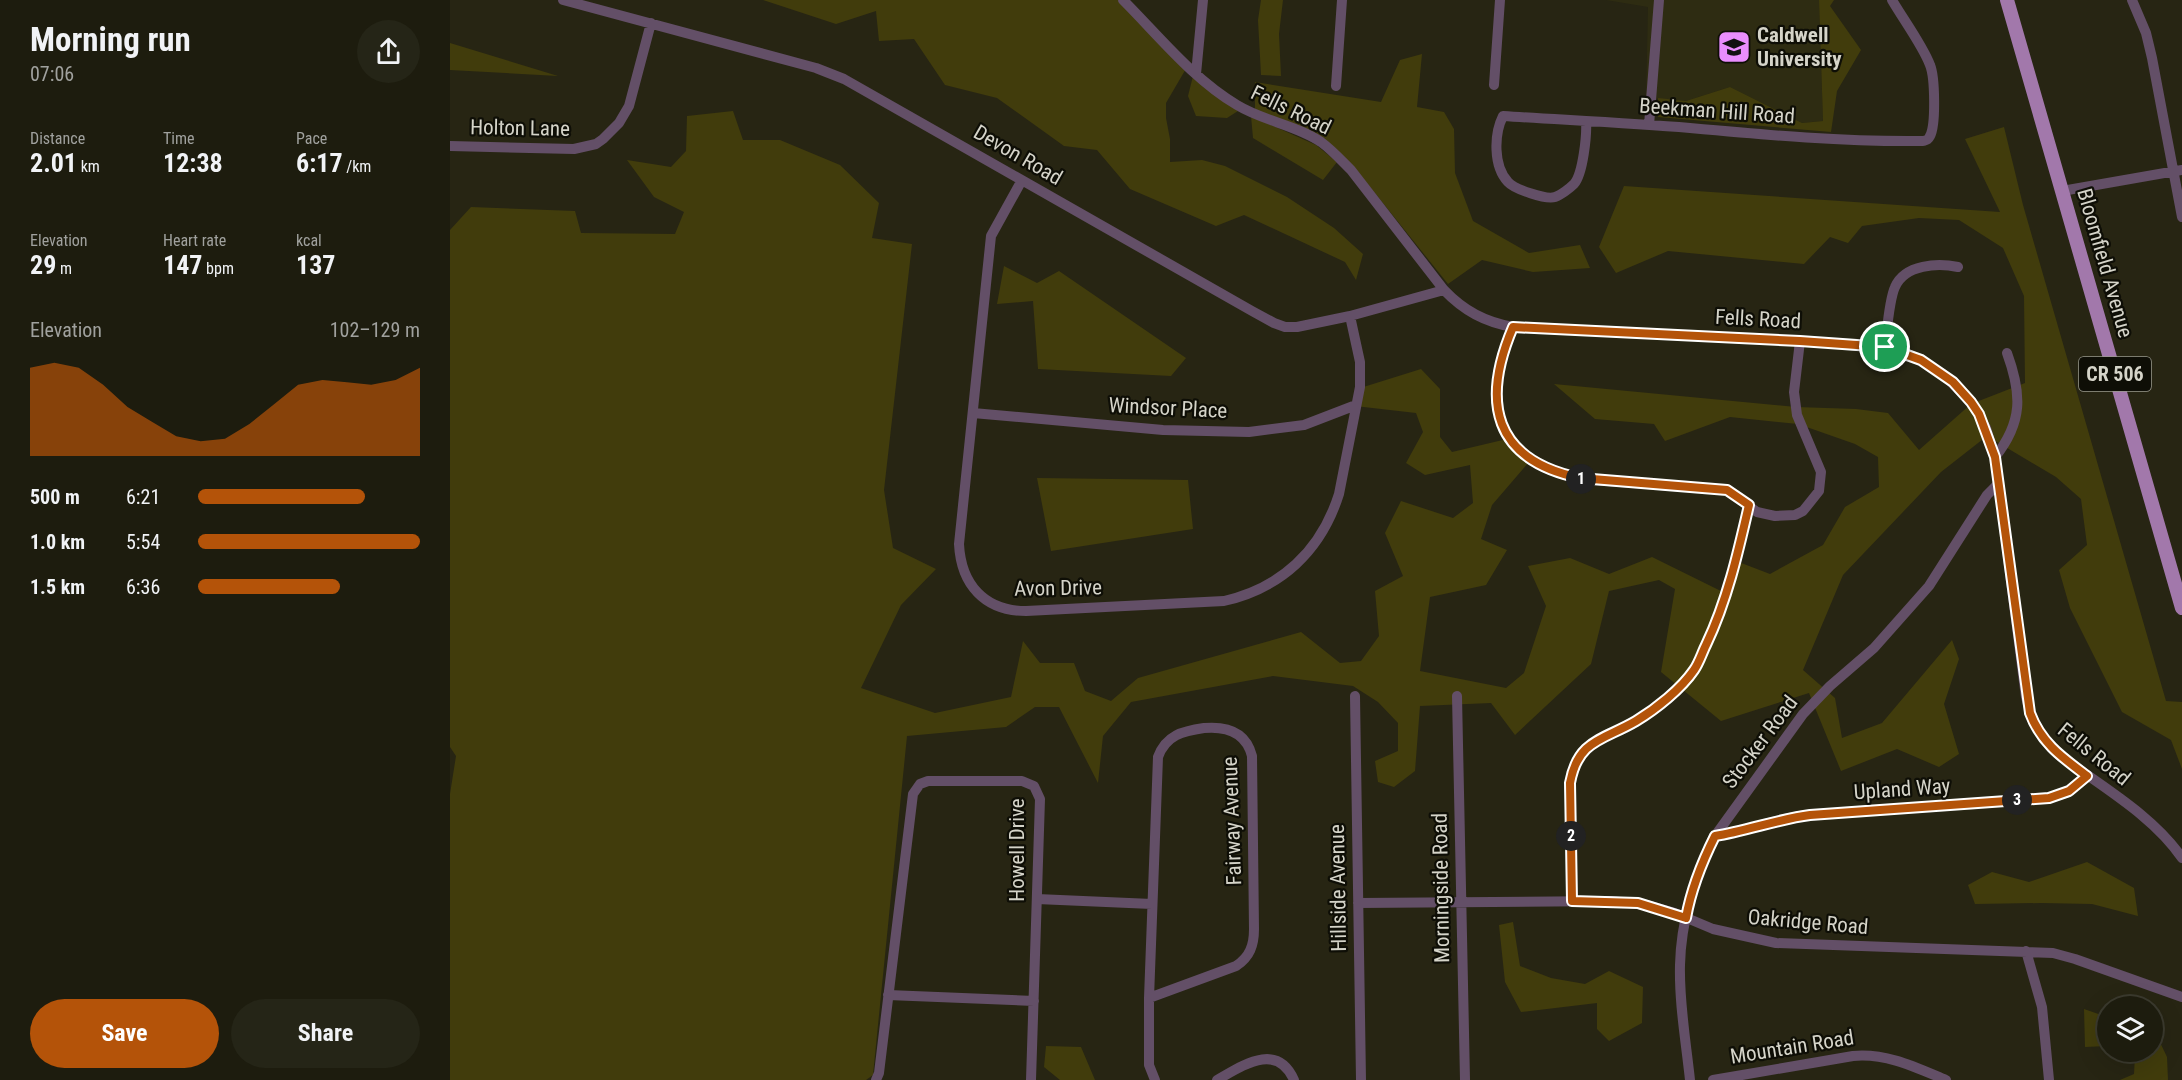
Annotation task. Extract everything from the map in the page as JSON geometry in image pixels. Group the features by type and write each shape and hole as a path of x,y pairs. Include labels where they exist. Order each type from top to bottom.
{"main road":[{"name":"Bloomfield Avenue","path":"2007,0 2182,608"}],"street":[{"name":"Devon Road","path":"563,0 816,68 844,79 1274,323 1285,327 1297,327 1350,316 1444,290"},
{"name":"Fells Road","path":"1123,0 1196,74 1239,107 1320,141 1337,155 1444,290 1476,316 1513,327 1885,347 1921,360 1953,382 1979,414 1995,457 2026,697 2036,728 2058,754 2151,824 2182,858"},
{"path":"1196,74 1203,0"},
{"path":"1336,86 1342,0"},
{"path":"1494,85 1500,0"},
{"path":"1649,125 1659,0"},
{"name":"Beekman Hill Road","path":"1586,121 1587,132 1579,177 1574,184 1554,198 1545,198 1514,187 1506,181 1496,157 1497,128 1503,116 1586,121 1649,125 1805,138 1915,141 1928,139 1931,135 1933,120 1931,66 1892,0"},
{"path":"2132,0 2146,33 2152,57 2178,170 2182,217"},
{"name":"Holton Lane","path":"450,146 566,150 596,144 615,129 629,106 651,24"},
{"path":"2062,191 2178,170"},
{"name":"Avon Drive","path":"1022,180 991,236 959,544 961,564 969,582 982,597 1006,609 1026,611 1224,601 1253,593 1277,580 1302,560 1321,536 1339,494 1360,387 1360,362 1350,316"},
{"path":"1885,347 1894,288 1900,279 1916,269 1948,265 1958,267"},
{"path":"1513,327 1504,349 1497,388 1497,404 1500,420 1507,434 1516,447 1528,457 1558,474 1580,478 1727,490 1757,512 1775,516 1795,515 1803,511 1819,491 1821,472 1797,415 1794,392 1800,341"},
{"path":"1995,457 2008,440 2019,404 2014,373 2007,353"},
{"name":"Windsor Place","path":"973,413 1163,430 1249,432 1304,426 1356,405"},
{"name":"Stocker Road","path":"1690,1080 1680,963 1688,903 1715,836 1803,714 1830,686 1874,648 1929,586 1987,495 1999,483"},
{"path":"1572,901 1570,783 1574,768 1589,746 1606,734 1642,718 1695,669 1718,620 1737,558 1749,505"},
{"name":"Hillside Avenue","path":"1355,696 1361,1080"},
{"name":"Morningside Road","path":"1457,696 1465,1080"},
{"name":"Fairway Avenue","path":"1149,998 1236,966 1246,958 1252,947 1254,917 1252,756 1245,740 1230,729 1218,727 1184,731 1172,737 1160,751 1157,769 1149,998 1148,1059 1155,1080"},
{"name":"Upland Way","path":"1715,836 1743,832 1788,818 1810,815 2049,798 2069,791 2087,776"},
{"name":"Howell Drive","path":"876,1080 879,1073 912,798 920,784 932,781 1022,781 1034,786 1040,799 1031,1080"},
{"path":"1037,899 1152,904"},
{"name":"Oakridge Road","path":"1358,903 1572,901 1638,903 1686,918 1720,932 1776,943 1863,948 2053,953 2182,997"},
{"path":"2026,951 2042,1007 2049,1080"},
{"path":"888,995 1034,1001"},
{"name":"Mountain Road","path":"1713,1080 1853,1056 1871,1055 1897,1060 1946,1080"},
{"path":"1217,1080 1250,1062 1266,1059 1282,1065 1291,1073 1294,1080"}],"shaded area":[{"path":"763,0 1121,0 1187,67 1166,103 1170,162 1202,160 1225,166 1287,197 1334,228 1363,254 1356,280 1345,262 1244,215 1216,226 1130,189 1097,150 1064,146 997,98 945,85 914,39 879,41 876,11 836,24"},
{"path":"1261,0 1283,0 1279,34 1281,76 1261,75 1258,20"},
{"name":"Caldwell University","path":"1606,0 1819,0 1823,121 1802,123 1730,87 1686,101 1646,98 1648,7"},
{"path":"1819,0 1834,0 1830,6 1861,50 1837,91 1831,132 1658,117 1658,98 1686,101 1730,87 1802,123 1823,121"},
{"path":"450,43 558,76 450,70"},
{"path":"1422,54 1417,107 1444,112 1454,129 1455,173 1473,221 1529,253 1580,245 1590,268 1533,272 1482,260 1448,284 1354,167 1320,137 1255,111 1255,82 1381,102 1400,60"},
{"path":"1193,76 1238,111 1227,118 1196,116 1188,96"},
{"path":"733,111 743,140 780,140 840,165 879,203 872,238 912,244 884,490 893,548 936,569 901,605 861,688 935,713 1011,697 1023,641 1040,663 1074,663 1085,691 1111,701 1138,678 1301,632 1340,663 1361,661 1379,636 1375,591 1403,576 1385,533 1401,501 1453,518 1473,503 1470,465 1425,475 1406,463 1423,432 1416,413 1355,406 1357,389 1421,369 1440,389 1440,437 1452,452 1507,439 1529,462 1492,505 1481,539 1507,550 1486,585 1430,597 1420,671 1506,688 1524,673 1546,606 1528,566 1570,558 1609,574 1652,557 1727,594 1736,561 1770,574 1823,545 1845,507 1879,487 1878,457 1855,444 1798,424 1730,417 1665,441 1654,424 1595,419 1554,384 1796,407 1856,409 1888,413 1919,450 1971,404 2025,383 2024,296 2003,248 1959,220 1919,218 1862,226 1848,243 1830,237 1804,264 1668,251 1616,273 1599,247 1624,186 2000,212 1965,139 2004,127 2023,205 2166,701 2182,702 2182,769 2171,740 2122,712 2070,608 2059,570 2087,545 2081,499 2056,477 1987,436 1941,472 1843,575 1803,670 1835,698 1842,738 1882,723 1952,640 1959,659 1944,704 1959,754 1939,767 1897,749 1841,771 1809,693 1721,721 1661,672 1675,589 1659,580 1609,591 1591,664 1515,735 1491,703 1420,706 1415,771 1394,787 1378,782 1375,761 1398,751 1398,723 1378,702 1353,686 1273,676 1131,702 1103,736 1098,783 1059,707 1035,707 1006,727 907,736 873,1075 866,1080 450,1080 450,794 456,756 450,747 450,230 471,207 575,211 581,233 675,234 684,212 654,197 627,160 671,167 686,151 687,116"},
{"path":"1251,116 1316,145 1337,162 1323,180 1253,138"},
{"path":"1004,266 1037,283 1059,271 1186,358 1171,376 1038,369 1033,301 997,304"},
{"path":"1037,478 1188,480 1193,529 1051,551"},
{"path":"2087,862 2134,888 2138,916 2092,904 1975,904 1968,885 1992,872 2029,882"},
{"path":"1513,922 1520,966 1551,978 1585,984 1609,971 1643,987 1642,1023 1609,1041 1597,1029 1597,1003 1521,1012 1505,982 1499,925"},
{"path":"2084,1009 2097,1014 2097,1046 2085,1047"},
{"path":"1046,1046 1081,1047 1095,1080 1060,1080 1044,1067"},
{"path":"2163,1049 2167,1057 2168,1080 2120,1080 2134,1074 2135,1062 2163,1062"}],"place":[{"name":"Caldwell University","path":"1734,47"}],"route":[{"path":"1513,327 1885,347 1933,366 1953,382 1971,402 1986,428 1995,457 2030,713 2036,728 2046,742 2087,776 2069,791 2049,798 1810,815 1788,818 1743,832 1715,836 1688,903 1686,918 1647,904 1611,900 1572,901 1570,783 1574,768 1589,746 1606,734 1642,718 1695,669 1718,620 1737,558 1749,505 1727,490 1580,478 1558,474 1528,457 1516,447 1507,434 1500,420 1496,396 1504,349 1513,327"}]}
